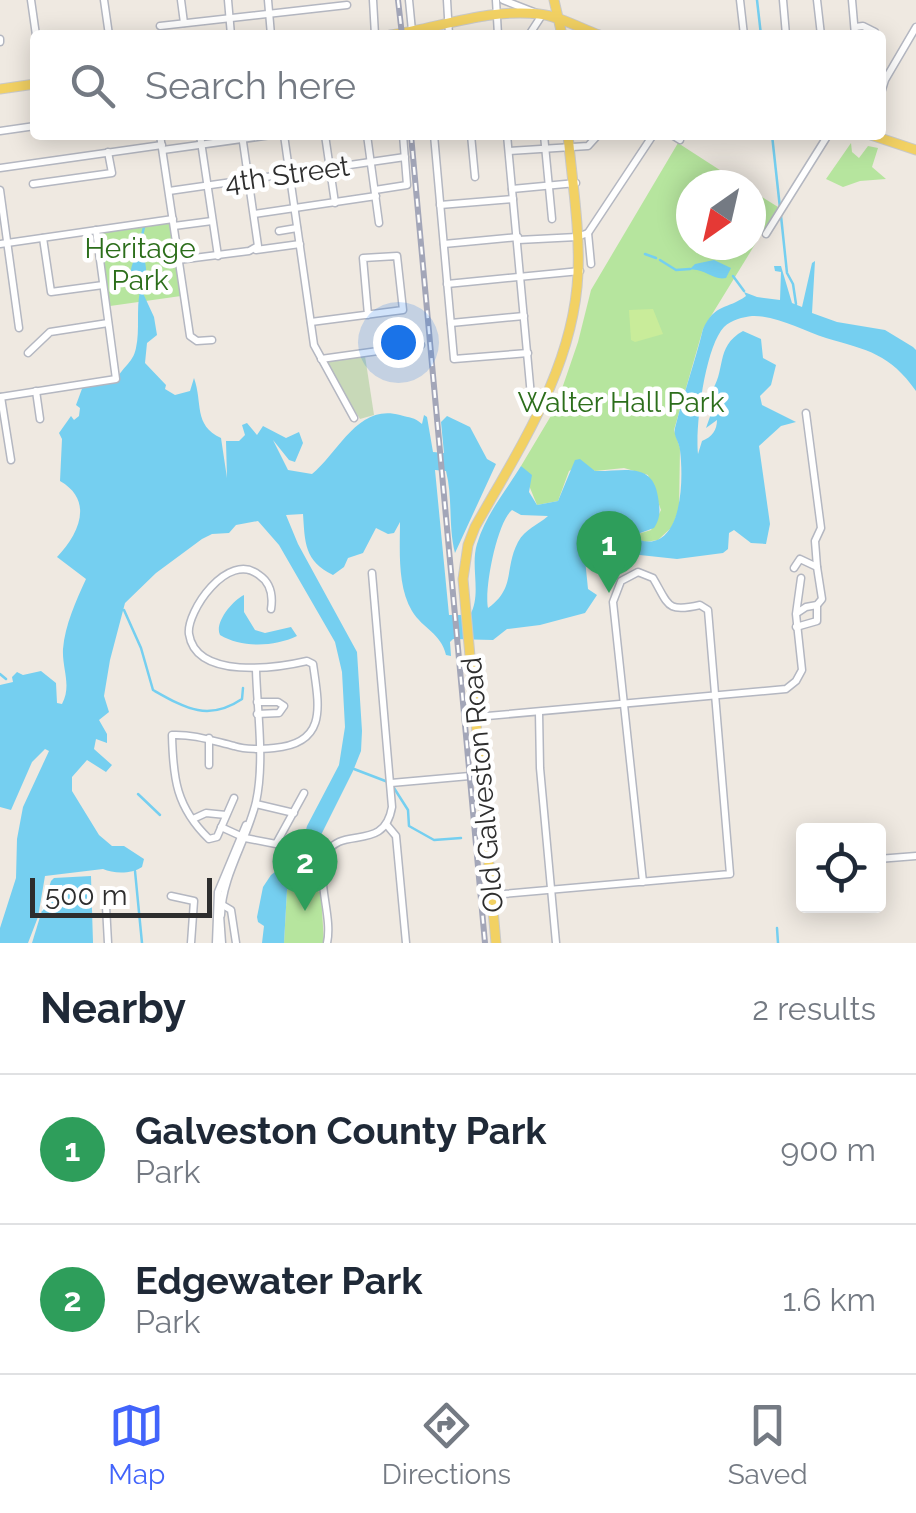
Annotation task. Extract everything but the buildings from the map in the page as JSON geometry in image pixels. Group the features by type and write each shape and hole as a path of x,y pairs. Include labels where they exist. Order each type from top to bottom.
{"main road":[{"path":"554,0 559,30"},
{"path":"428,30 448,21 541,14 586,30"},
{"path":"0,90 30,85"},
{"path":"886,140 916,150"},
{"name":"Old Galveston Road","path":"496,943 463,579 468,545 541,408 566,342 584,268 571,141"}],"street":[{"path":"31,0 35,30"},
{"path":"104,0 108,30"},
{"path":"180,0 184,22"},
{"path":"228,0 230,30"},
{"path":"268,0 272,30"},
{"path":"373,0 375,30"},
{"path":"409,0 412,30"},
{"path":"447,0 449,30"},
{"path":"496,0 498,30"},
{"path":"503,0 541,14 533,30"},
{"path":"740,0 743,30"},
{"path":"783,0 786,30"},
{"path":"817,0 820,30"},
{"path":"852,0 855,30"},
{"path":"160,26 346,5"},
{"path":"886,80 916,27"},
{"path":"907,45 916,51"},
{"path":"0,131 30,127"},
{"path":"161,140 190,336 197,341 212,340"},
{"path":"201,140 218,256"},
{"path":"0,168 225,140"},
{"path":"242,140 254,214 255,249"},
{"path":"285,140 314,346 354,418"},
{"path":"326,140 335,202"},
{"path":"368,140 379,223"},
{"path":"254,214 335,202 407,185 404,140"},
{"path":"434,140 454,359 528,352"},
{"path":"471,140 475,177"},
{"path":"508,140 532,396 541,408"},
{"path":"544,140 552,219"},
{"path":"509,152 571,141 590,146 594,140"},
{"path":"444,244 582,235 650,140"},
{"path":"766,234 825,140"},
{"path":"34,184 112,172 108,152"},
{"name":"4th Street","path":"168,191 406,157"},
{"path":"512,188 575,183"},
{"path":"0,190 4,243 19,328"},
{"path":"440,205 514,199"},
{"path":"4,243 212,220"},
{"path":"279,231 297,228"},
{"path":"12,460 0,397 116,379 96,230"},
{"path":"43,238 51,292 104,286"},
{"path":"178,260 300,244"},
{"path":"311,322 368,315 404,310 397,256 362,258 368,315"},
{"path":"448,284 584,268"},
{"path":"451,323 524,316"},
{"path":"28,354 50,332 108,323"},
{"path":"321,359 421,345"},
{"path":"36,391 40,419"},
{"path":"796,626 817,622 817,605 822,599 815,540 820,528 806,412"},
{"path":"794,568 800,559 818,567"},
{"path":"234,798 213,840 206,837 174,786 172,735 258,749 312,739 318,709 312,662 256,669 210,660 192,643 190,624 219,579 234,568 252,570 262,576 271,592 271,610"},
{"path":"492,895 643,882 730,874 707,608 700,604 674,608 664,600 654,578 638,572 621,581 613,599 643,882"},
{"path":"327,943 323,866 328,851 341,841 372,836 386,824 392,807 372,573"},
{"path":"476,717 786,688 802,670 796,626 801,578"},
{"path":"796,614 817,605"},
{"path":"219,943 218,892 255,807 256,669"},
{"path":"257,702 280,702 284,706 279,713 257,714"},
{"path":"539,712 556,943"},
{"path":"209,738 209,766"},
{"path":"391,783 481,774"},
{"path":"221,827 243,837 276,844 304,793"},
{"path":"255,807 294,813"},
{"path":"193,819 206,813 226,815"},
{"path":"386,824 396,836 406,943"},
{"path":"218,915 243,837"},
{"path":"886,859 916,856"},
{"path":"171,896 194,901 190,943"},
{"path":"221,904 231,910 236,943"},
{"path":"106,906 108,943"}],"green space":[{"name":"Walter Hall Park","path":"678,143 720,170 676,170 676,260 745,260 703,329 674,430 680,448 679,509 672,527 658,540 645,542 631,536 651,530 661,510 648,475 624,468 595,471 583,464 569,471 558,501 537,505 521,466 555,409 591,290"},
{"path":"851,143 852,152 859,158 868,146 878,148 872,167 886,179 843,187 826,179"},
{"name":"Walter Hall Park","path":"766,199 778,207 766,227"},
{"name":"Heritage Park","path":"170,223 181,296 110,306 100,233"},
{"path":"653,309 663,334 631,340 629,310"},
{"path":"365,356 374,415 360,419 324,362"},
{"path":"307,879 321,893 324,943 284,943 287,890 294,882"}],"water":[{"path":"139,249 146,270 142,291 157,335 147,343 145,363 166,385 165,389 175,395 190,391 194,378 206,427 221,438 227,478 226,441 239,441 245,435 242,425 247,423 257,435 263,426 286,438 299,432 303,443 295,462 273,440 288,470 312,474 350,432 372,416 400,415 422,424 424,415 433,452 444,453 441,422 447,416 470,427 487,459 496,464 455,553 446,471 435,470 449,615 470,615 475,598 477,544 491,513 521,466 532,475 529,492 537,505 558,501 575,460 580,459 595,471 643,473 655,485 659,517 654,528 632,536 650,542 668,531 674,522 681,485 675,428 703,329 712,315 746,296 744,292 780,300 781,272 775,271 774,266 781,266 792,303 802,307 815,261 812,313 837,322 885,330 913,347 916,391 897,369 866,350 771,318 752,316 730,322 717,337 707,369 698,454 702,441 716,427 717,420 706,428 712,411 710,393 728,344 743,331 761,339 763,358 776,365 771,385 760,396 762,405 796,422 781,426 759,446 770,524 766,544 751,543 734,530 729,533 728,549 723,553 677,559 584,549 588,589 597,595 585,613 507,629 493,640 453,639 451,656 446,655 440,641 416,617 407,601 400,567 400,522 394,533 376,528 363,553 348,558 333,575 311,557 303,514 286,515 357,652 362,731 361,751 319,839 319,866 315,873 294,882 287,890 284,943 262,943 264,926 257,917 263,887 271,875 300,853 307,826 339,765 345,727 342,672 335,642 279,545 258,521 202,539 156,573 125,603 104,696 109,712 99,720 107,743 96,739 94,749 112,765 106,772 87,760 72,777 72,791 99,835 112,846 124,846 144,859 142,867 128,872 103,869 45,876 38,917 28,943 0,943 0,928 16,878 23,807 49,751 45,749 32,762 11,810 0,807 0,685 13,682 17,672 23,675 41,671 56,683 57,703 62,704 65,697 64,640 86,579 57,557 80,518 77,498 60,481 59,433 71,416 74,420 79,416 80,408 76,405 83,386 116,382 134,353 140,291 131,272","holes":["512,510 521,515 548,516 521,538 503,593 488,608 490,572 501,528"]},
{"path":"714,260 731,268 726,278 717,278 689,270 695,264"},
{"path":"244,595 244,612 255,630 265,633 291,627 297,636 258,644 220,635 225,613"},
{"path":"91,876 93,943 32,943 51,881"}],"waterway":[{"path":"757,0 760,30"},
{"path":"773,140 780,208"},
{"path":"781,216 787,273 796,304"},
{"path":"139,249 144,227"},
{"path":"645,254 656,258"},
{"path":"660,260 676,270 690,269"},
{"path":"733,276 744,291"},
{"path":"124,610 141,648 153,690 186,707 207,711 242,699 243,688"},
{"path":"0,674 6,679"},
{"path":"354,769 388,782"},
{"path":"394,788 408,810 409,826 434,840 461,838"},
{"path":"138,794 160,815"},
{"path":"135,871 142,943"},
{"path":"777,928 778,943"}],"railway":[{"path":"398,0 401,30"},
{"path":"411,140 485,943"}],"place":[{"name":"Galveston County Park","path":"609,593"},
{"name":"Edgewater Park","path":"305,911"}]}
